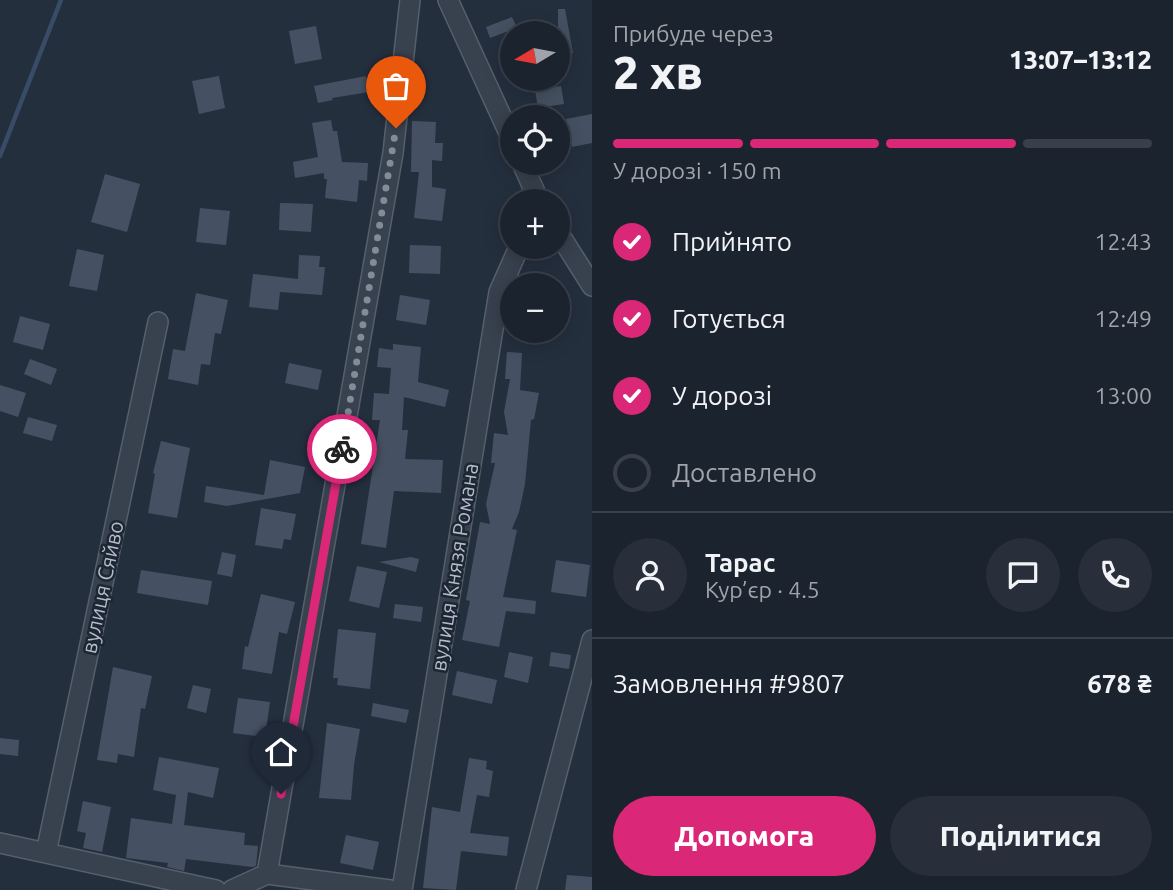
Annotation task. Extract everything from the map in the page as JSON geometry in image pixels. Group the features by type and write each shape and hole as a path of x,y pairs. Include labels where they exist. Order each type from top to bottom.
{"street":[{"path":"267,874 393,153 410,0"},
{"path":"448,0 500,114"},
{"path":"570,251 592,286"},
{"name":"вулиця Князя Романа","path":"402,890 499,292 514,259"},
{"name":"вулиця Сяйво","path":"46,853 158,322"},
{"path":"526,890 592,640"},
{"path":"0,843 216,890"},
{"path":"232,890 267,874 390,890"}],"building":[{"path":"558,9 565,9 567,21 558,21"},
{"path":"500,22 500,34 490,38 486,27"},
{"path":"316,26 322,59 295,64 289,31"},
{"path":"219,76 225,108 199,114 192,81"},
{"path":"366,76 369,92 318,103 314,86"},
{"path":"535,91 562,91 564,104 538,105"},
{"path":"592,114 592,143 572,147 570,118"},
{"path":"331,120 333,131 337,131 342,162 368,163 367,181 359,180 357,202 325,198 327,179 324,179 324,173 295,178 293,162 318,157 312,123"},
{"path":"412,121 436,122 435,143 443,143 442,161 432,160 432,187 446,189 442,221 414,218 419,172 411,172"},
{"path":"105,174 140,184 127,232 91,222"},
{"path":"280,203 313,204 311,232 279,230"},
{"path":"200,208 230,211 226,245 196,242"},
{"path":"410,245 441,246 440,274 409,273"},
{"path":"77,249 104,255 97,291 69,286"},
{"path":"299,255 320,256 319,267 325,267 322,295 280,292 278,310 249,307 253,274 298,279"},
{"path":"196,293 228,300 221,334 215,333 210,365 201,364 198,385 168,379 173,349 185,351"},
{"path":"400,295 430,300 426,325 396,320"},
{"path":"20,316 50,324 43,350 13,342"},
{"path":"393,344 421,347 418,382 449,390 445,407 404,397 402,430 408,430 405,459 443,460 441,493 394,491 386,548 361,544 380,420 372,420 374,393 389,394 391,368 377,367 379,348 393,350"},
{"path":"507,352 522,353 520,390 539,393 534,419 531,420 525,484 512,529 517,530 503,597 536,601 535,614 506,611 499,647 462,640 480,522 490,524 486,504 495,463 491,463 494,433 508,435 504,412 510,379 505,379"},
{"path":"30,359 57,369 51,385 24,374"},
{"path":"289,363 322,370 318,390 285,383"},
{"path":"0,385 26,393 18,417 0,411"},
{"path":"28,417 57,425 52,441 23,433"},
{"path":"161,441 190,448 177,518 148,513 155,474 153,473"},
{"path":"270,460 305,467 300,493 227,506 204,502 206,486 264,495"},
{"path":"261,508 296,514 291,540 284,539 282,549 255,545"},
{"path":"222,552 236,555 232,577 217,574"},
{"path":"411,557 419,559 416,572 379,562"},
{"path":"556,560 590,565 586,597 551,592"},
{"path":"357,566 387,572 379,608 349,601"},
{"path":"141,570 212,581 208,605 137,593"},
{"path":"261,594 295,602 287,634 279,632 272,674 242,669 245,646 248,647"},
{"path":"395,604 423,607 421,622 393,618"},
{"path":"338,629 376,633 370,689 337,685 338,678 333,678"},
{"path":"509,652 533,657 528,683 504,677"},
{"path":"551,652 571,655 569,669 549,666"},
{"path":"113,667 152,676 145,709 141,708 134,757 118,754 117,763 97,760"},
{"path":"457,671 497,680 492,704 452,695"},
{"path":"193,685 211,689 206,713 187,708"},
{"path":"238,698 270,702 265,737 233,733"},
{"path":"373,703 409,710 406,723 371,716"},
{"path":"327,723 360,729 351,800 319,798"},
{"path":"0,738 19,740 18,756 0,754"},
{"path":"159,757 219,768 213,798 188,792 184,825 245,833 244,845 258,846 256,866 186,859 184,871 167,867 168,863 126,858 131,818 172,824 176,795 153,790"},
{"path":"469,758 487,761 486,769 493,771 489,797 477,795 470,833 509,837 507,856 461,851 456,890 423,888 432,807 460,812"},
{"path":"83,801 111,807 102,852 83,848 86,833 77,831"},
{"path":"346,835 379,842 373,870 340,863"},
{"path":"567,875 592,877 592,890 565,890"}],"waterway":[{"path":"0,156 61,0"}],"way so far":[{"path":"342,449 396,128"}],"route":[{"path":"281,794 342,449"}]}
